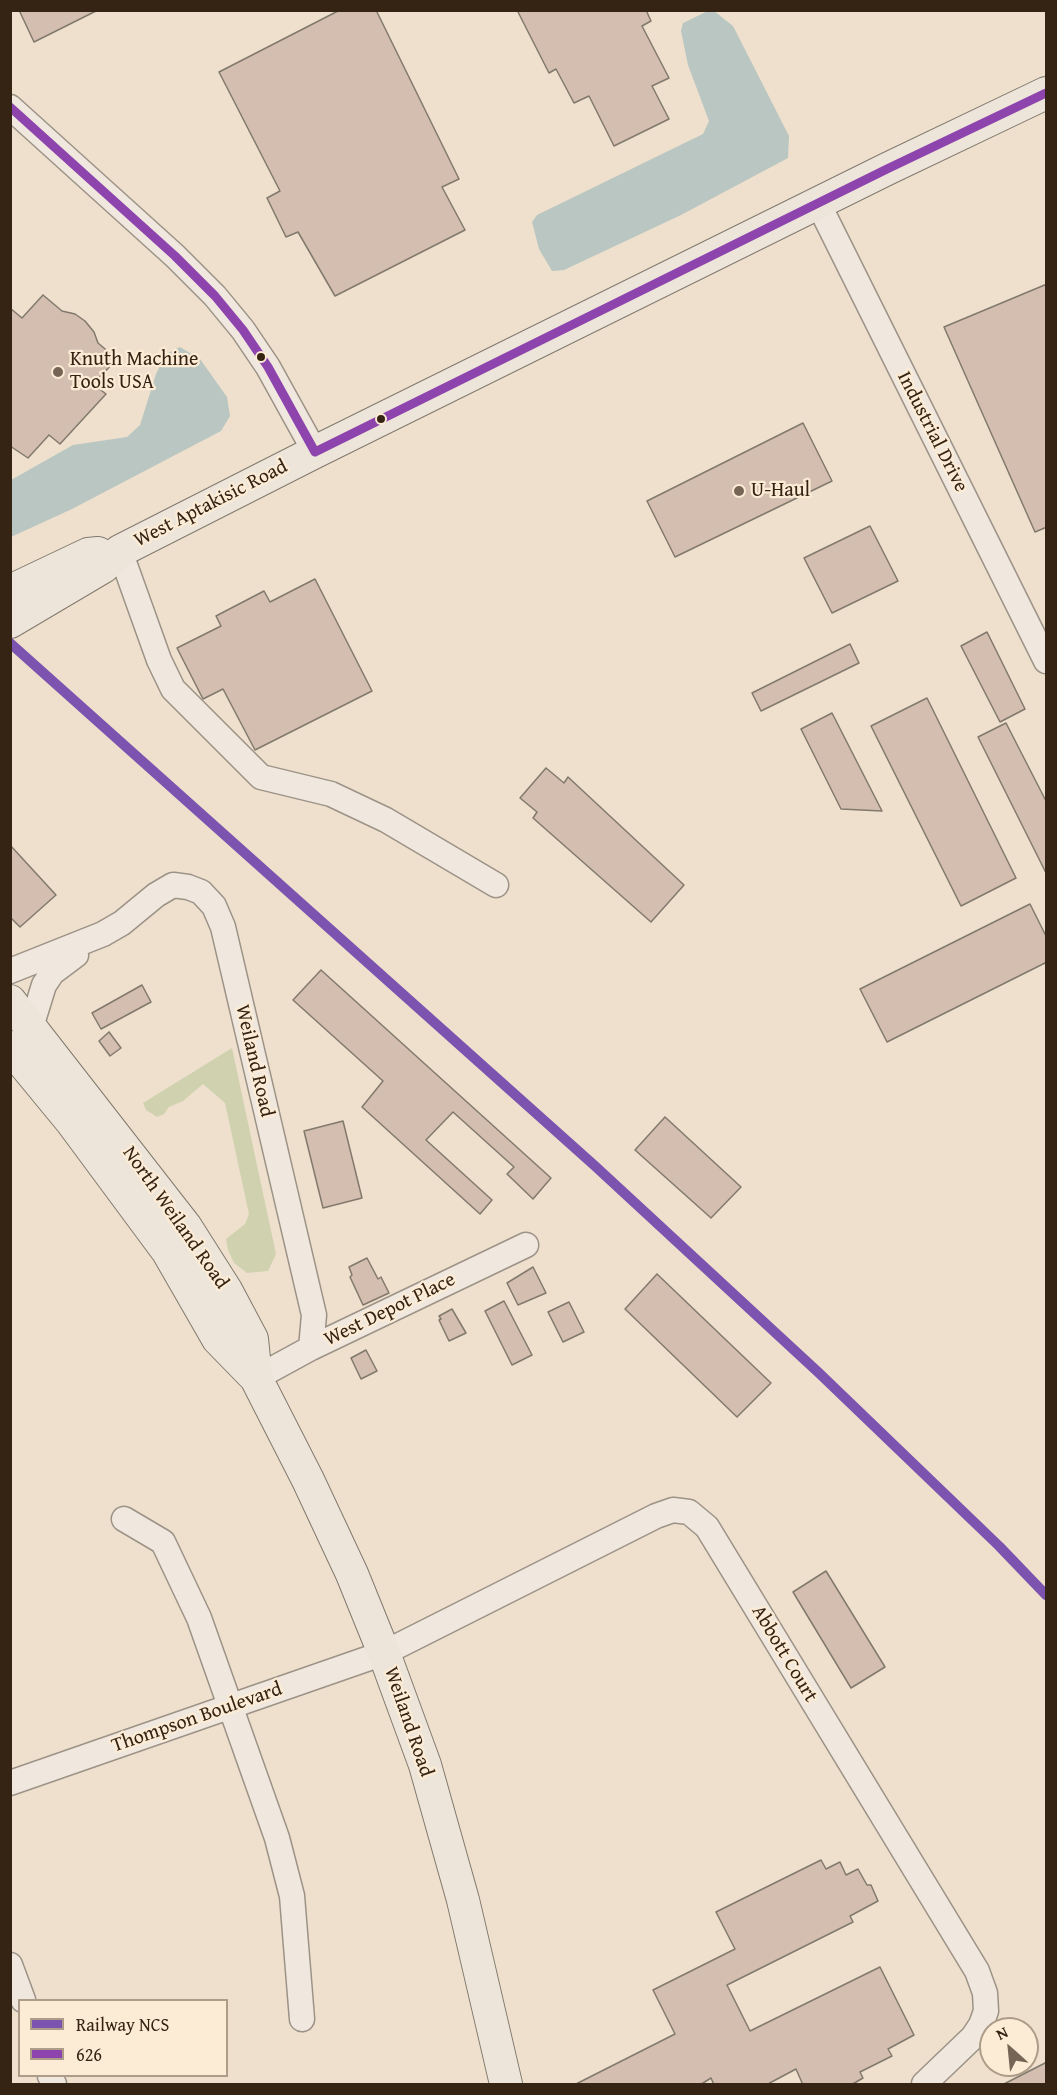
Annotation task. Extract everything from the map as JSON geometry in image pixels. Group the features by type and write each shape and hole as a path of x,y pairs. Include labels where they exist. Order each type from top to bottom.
{"main road":[{"name":"West Aptakisic Road","path":"10,622 103,567 120,551 818,203 1047,93"},
{"name":"West Aptakisic Road","path":"10,591 88,554 120,551"},
{"name":"North Weiland Road","path":"10,1001 21,1037 71,1120 168,1252 218,1339 256,1378"},
{"name":"Weiland Road","path":"256,1378 308,1480 352,1574 384,1653 424,1765 463,1900 506,2085"}],"street":[{"path":"10,107 175,256 215,297 243,330 268,367 315,452"},
{"name":"Industrial Drive","path":"818,203 1047,661"},
{"path":"120,551 159,660 173,689 261,777 331,794 386,820 496,885"},
{"name":"Weiland Road","path":"10,971 104,933 122,923 156,895 173,885 201,892 214,906 223,927 314,1315 311,1348"},
{"name":"Weiland Road","path":"21,1037 44,985 52,973 104,933"},
{"name":"West Depot Place","path":"256,1378 311,1348 526,1245"},
{"name":"Abbott Court","path":"384,1653 656,1516 673,1510 689,1512 707,1527 978,1971 985,1993 986,2011 981,2025 924,2085"},
{"path":"124,1519 163,1542 199,1618 277,1838 292,1896 302,2019"},
{"name":"Thompson Boulevard","path":"10,1783 384,1653"},
{"path":"10,1965 22,1999"}],"green space":[{"path":"232,1048 276,1254 268,1271 247,1273 234,1263 228,1250 226,1239 245,1224 249,1214 225,1103 203,1084 183,1101 169,1107 164,1114 157,1117 146,1110 143,1103"}],"shaded area":[{"path":"710,10 733,26 789,136 788,158 681,215 564,270 552,271 539,249 532,222 537,215 703,134 709,121 688,65 681,31 683,23"},
{"path":"180,347 200,359 227,397 230,416 221,431 72,509 11,537 11,480 73,445 127,437 140,425 156,374 166,354"}],"building":[{"path":"19,10 98,10 34,42"},
{"path":"340,10 376,10 459,179 442,187 465,230 335,296 298,232 286,237 267,198 280,191 219,72"},
{"path":"517,10 646,10 651,21 642,26 669,78 652,86 669,119 614,146 589,96 574,103 556,69 549,73"},
{"path":"1047,284 1047,527 1035,532 944,327"},
{"name":"Knuth Machine Tools USA","path":"43,295 62,311 75,314 85,321 94,332 98,343 117,359 93,384 106,394 60,444 49,435 28,458 10,446 10,308 22,318"},
{"name":"U-Haul","path":"803,423 832,481 675,557 647,501"},
{"path":"870,526 898,581 832,613 804,558"},
{"path":"315,579 372,691 255,750 223,689 203,699 177,648 221,626 216,616 264,591 270,602"},
{"path":"987,632 1025,709 1000,722 961,646"},
{"path":"850,644 859,663 761,711 752,693"},
{"path":"927,698 1016,878 961,906 871,726"},
{"path":"832,713 882,811 841,809 801,729"},
{"path":"1006,723 1047,803 1047,875 978,737"},
{"path":"546,768 564,783 568,777 684,885 651,922 533,818 537,812 520,798"},
{"path":"10,845 56,895 20,927 10,917"},
{"path":"1030,904 1047,938 1047,962 887,1042 860,989"},
{"path":"321,970 551,1178 533,1199 507,1174 514,1167 453,1112 426,1140 492,1200 480,1214 362,1107 383,1081 293,1000"},
{"path":"142,985 151,1002 101,1029 92,1013"},
{"path":"109,1032 121,1048 110,1056 99,1041"},
{"path":"665,1117 741,1187 711,1218 635,1150"},
{"path":"343,1121 362,1198 323,1208 304,1131"},
{"path":"367,1258 378,1279 381,1277 389,1293 363,1305 350,1277 352,1275 349,1267"},
{"path":"533,1267 546,1293 518,1305 507,1283"},
{"path":"657,1274 771,1383 737,1417 625,1309"},
{"path":"504,1301 532,1355 512,1365 485,1311"},
{"path":"569,1302 584,1332 563,1342 548,1312"},
{"path":"452,1309 466,1333 449,1341 439,1316"},
{"path":"366,1350 377,1371 361,1379 351,1358"},
{"path":"826,1571 885,1667 851,1688 793,1592"},
{"path":"821,1860 826,1869 840,1862 846,1875 858,1869 867,1885 871,1885 878,1901 850,1916 853,1922 727,1985 750,2031 880,1967 914,2035 888,2049 892,2056 860,2072 863,2078 851,2085 803,2085 796,2069 766,2085 714,2085 711,2078 700,2085 574,2085 675,2034 653,1990 735,1949 716,1912"},
{"path":"1047,2062 1047,2085 1002,2085 1018,2077 1039,2077 1039,2066"}],"rail line":[{"name":"NCS","path":"10,643 595,1166 819,1373 999,1546 1046,1595"}],"transit line":[{"name":"626","path":"315,452 887,169 1046,93"},
{"name":"626","path":"10,107 175,256 215,296 243,330 268,367 315,452"}],"place":[{"name":"Knuth Machine Tools USA","path":"58,372"},
{"name":"U-Haul","path":"739,491"}]}
